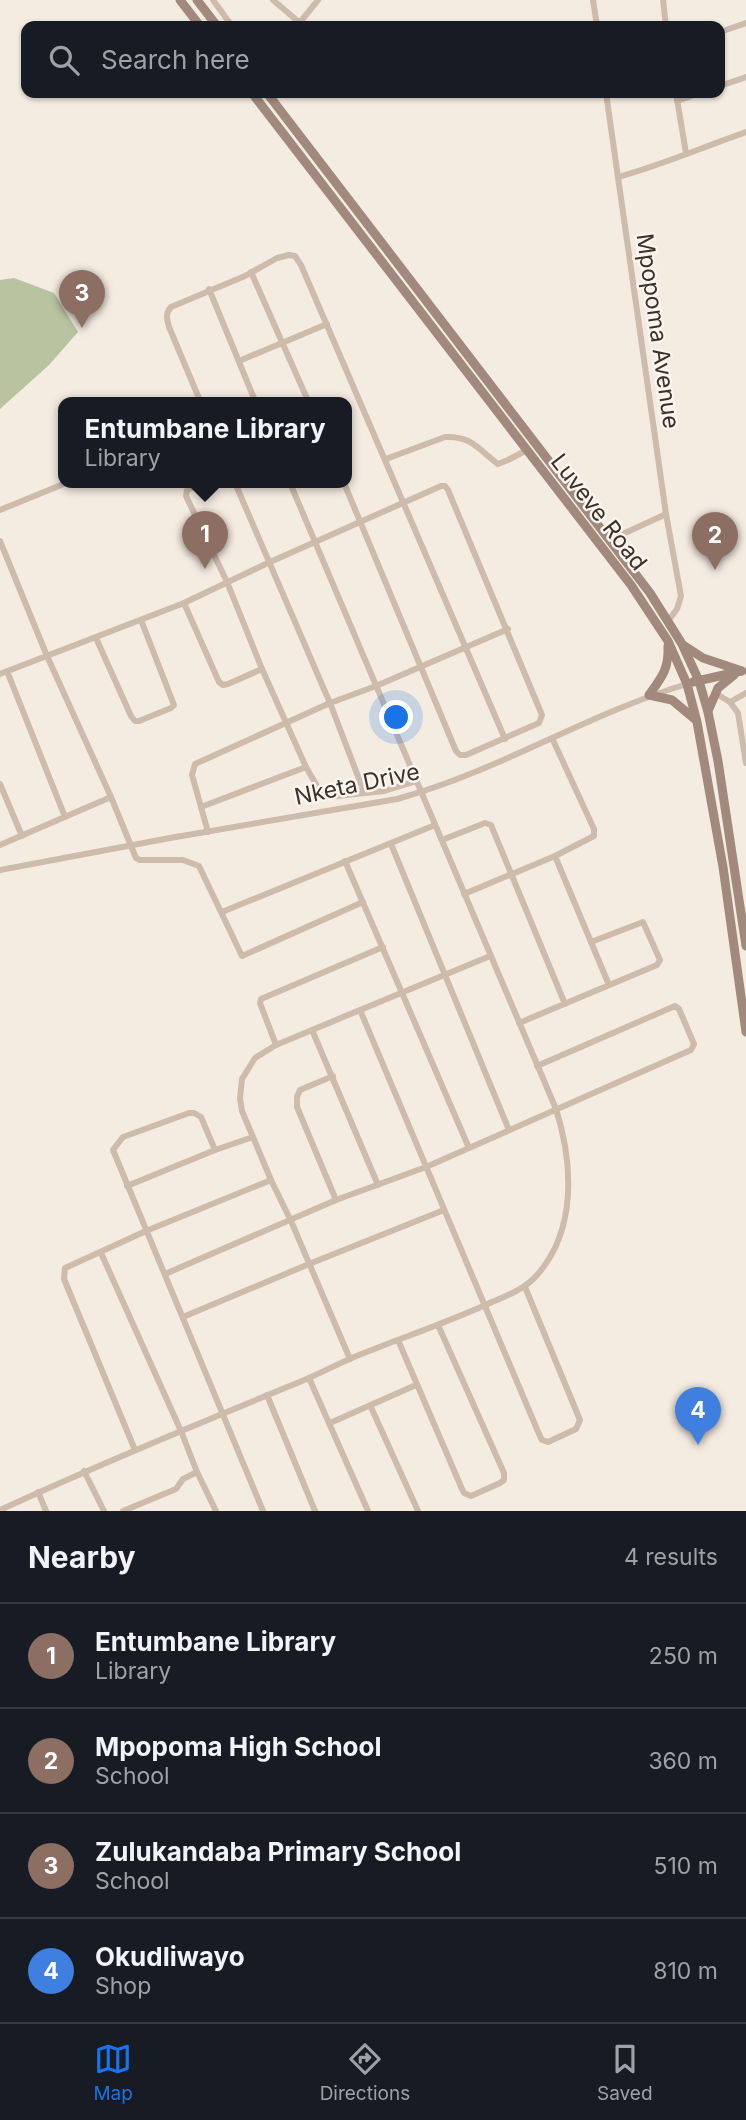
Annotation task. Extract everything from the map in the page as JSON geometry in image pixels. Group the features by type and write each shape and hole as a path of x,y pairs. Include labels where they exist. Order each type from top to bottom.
{"street":[{"path":"180,0 196,21"},
{"path":"197,0 213,21"},
{"path":"213,0 228,21"},
{"path":"272,0 295,21"},
{"path":"300,21 318,0"},
{"path":"593,0 596,21"},
{"path":"663,0 665,21"},
{"path":"725,30 746,23"},
{"path":"725,84 746,77"},
{"name":"Luveve Road","path":"255,98 631,584 668,641 687,684 697,722 723,867 746,1031"},
{"name":"Luveve Road","path":"271,98 650,593 682,644 699,681 708,712 746,946"},
{"name":"Mpopoma Avenue","path":"607,98 666,513 681,596 677,609 668,621"},
{"path":"676,98 686,153"},
{"path":"618,177 649,169 746,132"},
{"path":"199,397 166,317 170,307 277,258 295,256 302,265 505,739"},
{"path":"251,272 306,397"},
{"path":"209,289 253,397"},
{"path":"239,361 327,324"},
{"path":"386,459 445,437 470,441 498,464 527,450"},
{"path":"0,510 58,486"},
{"path":"65,817 4,673 184,603 270,562 315,542 361,522 404,503 441,486 448,490 508,629 542,715 540,723 466,754 460,755 456,751 361,522 346,488"},
{"path":"191,488 187,490 186,496 227,582 306,767 321,793 325,797 384,791 417,781"},
{"path":"237,488 330,703 364,792"},
{"path":"0,1509 84,1471 525,1287 547,1262 568,1208 567,1162 556,1110 292,488"},
{"path":"610,540 666,513"},
{"path":"0,541 47,656 137,860 183,860 199,866 239,954 244,956 363,902"},
{"path":"184,603 219,682 228,684 262,669"},
{"path":"96,638 131,716 139,721 174,705 141,620"},
{"path":"208,832 192,775 195,764 330,703 508,629"},
{"path":"668,641 668,664 649,695 672,700 697,722"},
{"path":"682,644 702,658 744,670"},
{"path":"708,712 715,693 723,683 744,670"},
{"name":"Nketa Drive","path":"0,870 422,793 649,695 744,670"},
{"path":"715,693 730,702 738,713 746,762"},
{"path":"730,702 746,693"},
{"path":"464,894 555,856 592,838 595,833 552,738"},
{"path":"201,807 306,767"},
{"path":"0,784 22,836"},
{"path":"0,845 111,797"},
{"path":"442,840 488,823 491,825 565,1004"},
{"path":"222,912 435,825"},
{"path":"391,844 509,1130"},
{"path":"555,856 608,985"},
{"path":"345,861 469,1148"},
{"path":"519,1023 657,965 660,958 643,922 591,942"},
{"path":"276,1045 260,1003 261,999 383,947"},
{"path":"350,1359 242,1111 242,1079 255,1058 276,1045 490,956"},
{"path":"165,1274 336,1200 426,1167 691,1050 694,1044 676,1006 537,1066"},
{"path":"360,1010 539,1434 542,1440 548,1442 576,1429 580,1420 525,1287"},
{"path":"312,1030 378,1185"},
{"path":"333,1076 300,1090 297,1107 336,1200"},
{"path":"215,1150 201,1117 194,1113 123,1137 113,1150 263,1511"},
{"path":"127,1186 253,1137"},
{"path":"135,1450 63,1276 65,1268 146,1231 271,1180"},
{"path":"183,1317 444,1210"},
{"path":"102,1253 216,1511"},
{"path":"398,1340 415,1385 464,1493 471,1496 500,1483 504,1480 504,1473 438,1325"},
{"path":"309,1378 368,1511"},
{"path":"330,1423 415,1385"},
{"path":"267,1395 315,1511"},
{"path":"370,1405 418,1511"},
{"path":"84,1471 104,1511"},
{"path":"123,1511 176,1489 183,1479 197,1472"},
{"path":"38,1492 46,1511"}],"green space":[{"path":"14,278 54,293 78,332 49,365 0,409 0,280"}],"place":[{"name":"Zulukandaba Primary School","path":"82,328"},
{"name":"Entumbane Library","path":"205,569"},
{"name":"Mpopoma High School","path":"715,570"},
{"name":"Okudliwayo","path":"698,1445"}]}
